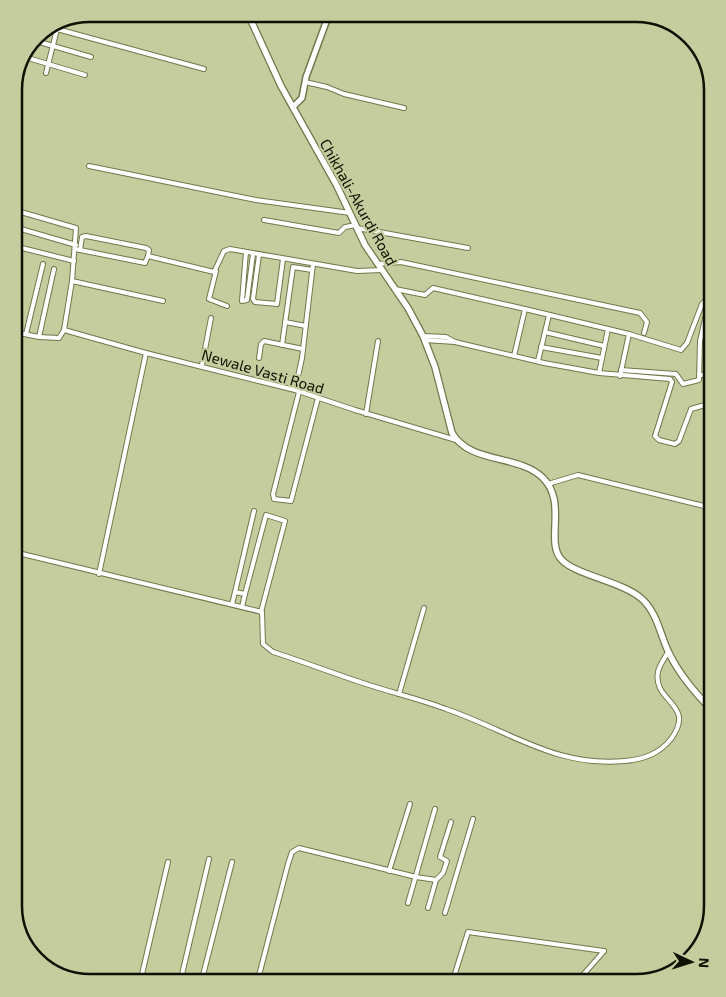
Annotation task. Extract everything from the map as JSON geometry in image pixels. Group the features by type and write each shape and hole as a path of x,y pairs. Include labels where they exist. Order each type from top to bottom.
{"main road":[{"name":"Chikhali-Akurdi Road","path":"252,22 293,107 356,226 424,338 435,367 452,433 456,440"},
{"path":"456,440 478,453 532,471 548,484 556,506 556,548 560,559 636,594 652,611 668,652 704,702"}],"street":[{"path":"293,107 302,98 305,82 325,22"},
{"path":"62,29 204,69"},
{"path":"46,73 56,33"},
{"path":"42,43 91,57"},
{"path":"31,59 85,74"},
{"path":"305,82 350,96 404,108"},
{"path":"89,166 256,200 325,212 350,213"},
{"path":"23,213 76,228 77,248"},
{"path":"264,220 339,233 344,228 356,226 468,248"},
{"path":"23,230 77,248 145,263 149,250 86,236 82,237 77,248 74,261 64,330 58,340 23,333"},
{"path":"23,248 74,261"},
{"path":"227,306 209,299 216,271 227,249 357,272 382,270"},
{"path":"246,252 242,301 247,300 253,254"},
{"path":"259,255 253,299 255,302 277,304 283,259"},
{"path":"148,256 216,271"},
{"path":"378,264 401,262 640,313 647,322 644,332"},
{"path":"26,334 43,264"},
{"path":"313,264 297,391 273,494 274,499 288,502 292,498 318,398"},
{"path":"282,345 293,267 312,270"},
{"path":"40,337 54,269"},
{"path":"72,281 163,302"},
{"path":"395,289 425,295 433,288 608,329 681,350 704,302"},
{"path":"514,356 525,309"},
{"path":"538,361 549,315"},
{"path":"202,365 211,318"},
{"path":"285,322 306,326"},
{"path":"621,370 676,374 683,384 699,380 701,375 700,341 704,324"},
{"path":"599,373 608,329"},
{"name":"Newale Vasti Road","path":"64,330 297,391 366,414 456,440"},
{"path":"545,332 604,346"},
{"path":"620,376 628,334"},
{"path":"424,338 446,337 455,342 514,356 599,373 671,381 656,433 658,440 677,443 691,409 704,405"},
{"path":"366,414 378,341"},
{"path":"259,358 262,342 303,349"},
{"path":"541,347 602,358"},
{"path":"100,574 146,353"},
{"path":"548,484 579,475 704,506"},
{"path":"232,604 254,512"},
{"path":"242,607 266,515 285,521 261,612 263,624 261,637 266,648 453,711 546,752 564,757 601,762 638,760 661,749 678,727 680,715 678,710 663,693 658,678 658,671 668,652"},
{"path":"22,554 261,612"},
{"path":"235,592 245,594"},
{"path":"398,694 424,608"},
{"path":"389,871 410,804"},
{"path":"408,903 435,809"},
{"path":"445,913 473,819"},
{"path":"428,908 436,880 443,873 447,861 440,857 451,822"},
{"path":"259,974 292,852 299,848 389,871 436,880"},
{"path":"182,974 209,859"},
{"path":"142,974 168,862"},
{"path":"203,974 232,862"},
{"path":"455,974 468,932 604,951 584,974"}]}
